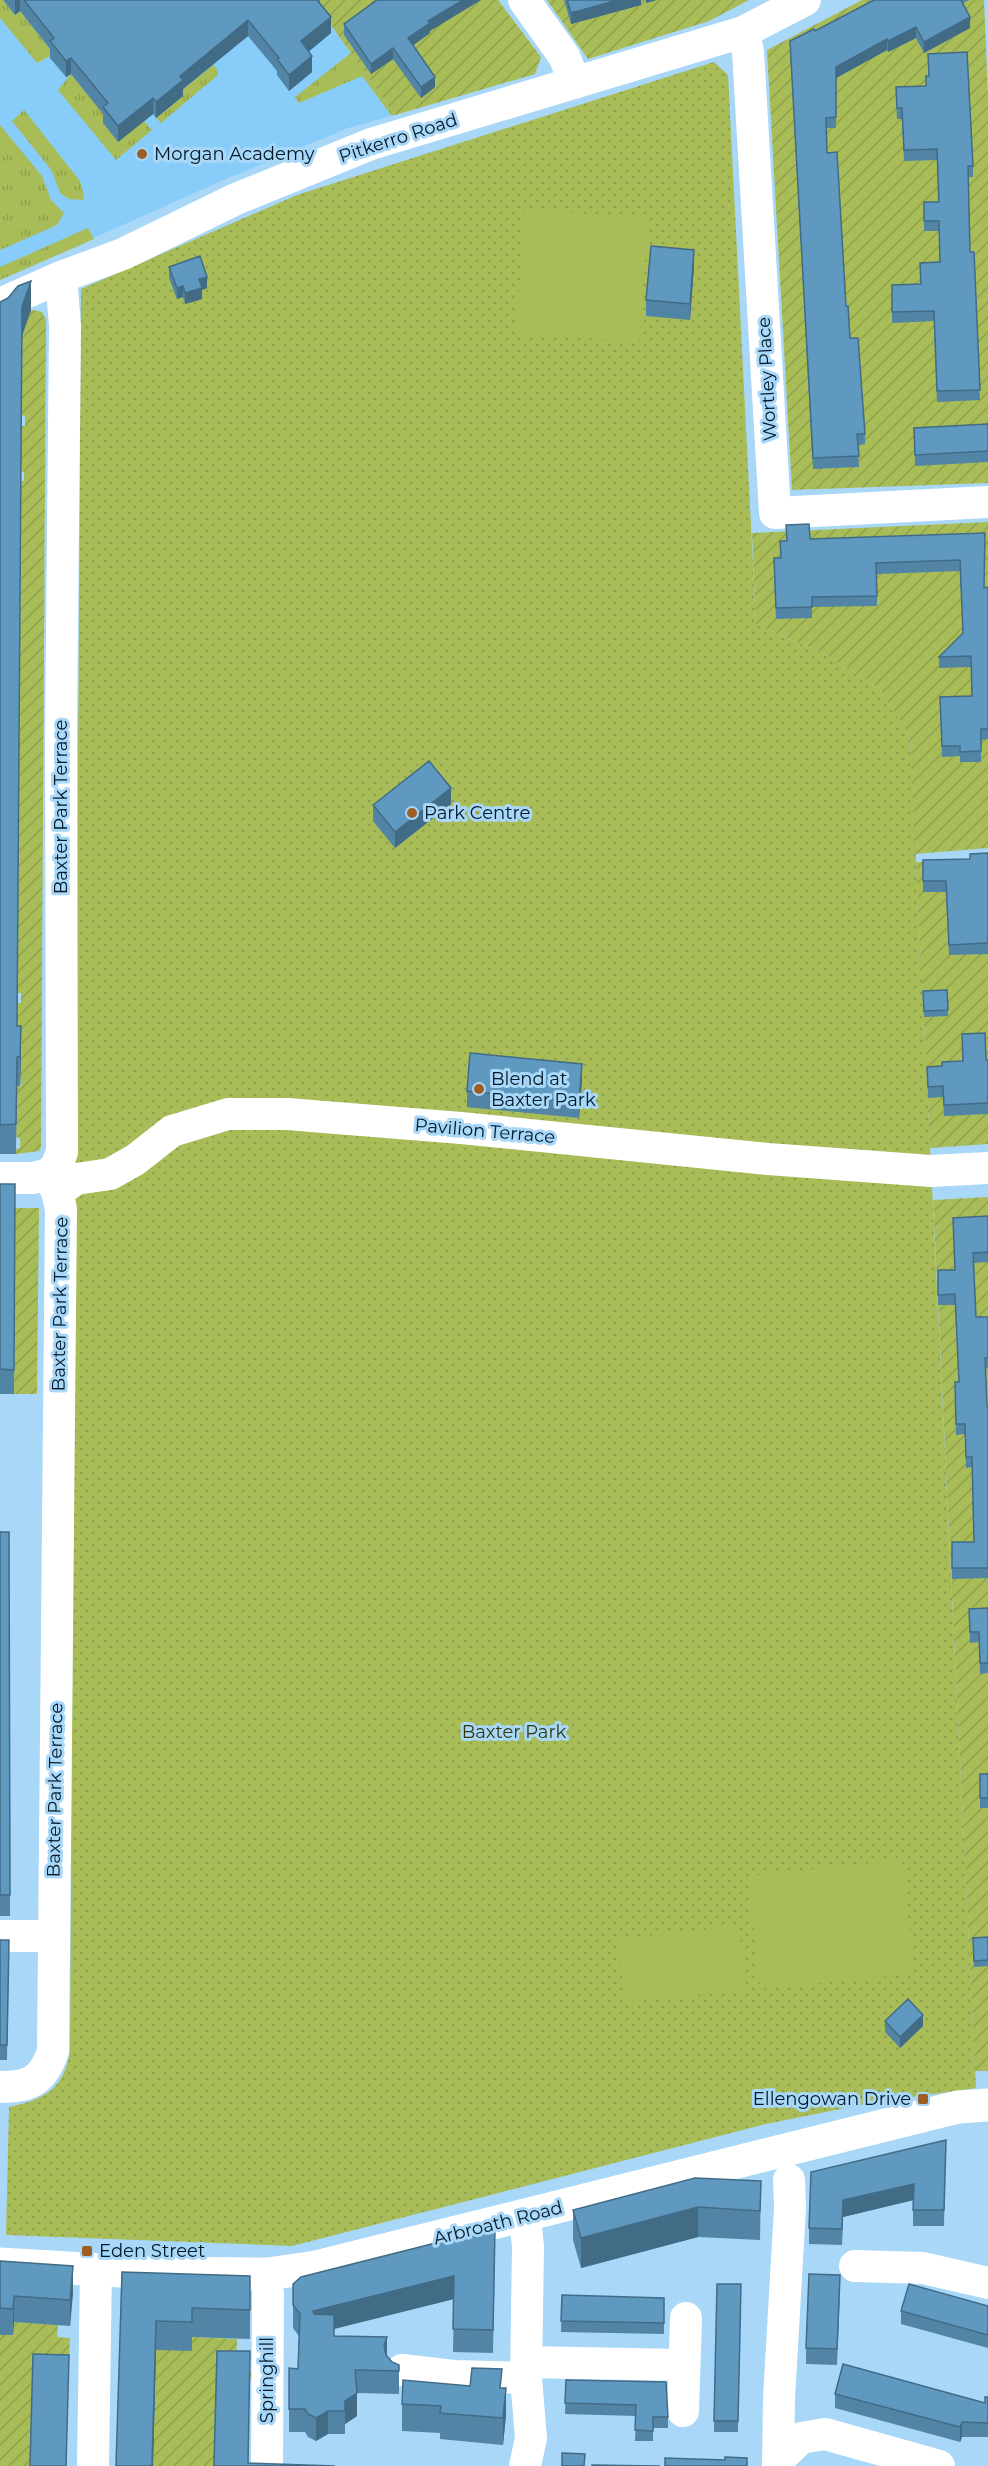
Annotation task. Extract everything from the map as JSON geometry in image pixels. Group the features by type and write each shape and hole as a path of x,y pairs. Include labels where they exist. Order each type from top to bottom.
{"main road":[{"name":"Arbroath Road","path":"0,2264 96,2270 268,2274 316,2267 958,2107 988,2105"}],"street":[{"path":"524,0 564,56 575,83"},
{"name":"Pitkerro Road","path":"0,304 123,254 236,199 371,144 743,32 805,0"},
{"name":"Wortley Place","path":"743,32 749,62 775,513 988,502"},
{"name":"Baxter Park Terrace","path":"0,2087 19,2087 35,2080 47,2069 52,2051 61,1209 53,1183 62,1152 61,734 65,326 62,277"},
{"name":"Pavilion Terrace","path":"53,1183 110,1174 135,1160 172,1131 228,1114 287,1114 414,1124 768,1159 931,1171 988,1168"},
{"path":"0,1178 33,1178 53,1183"},
{"path":"0,1936 53,1936"},
{"path":"778,2463 790,2208 789,2180"},
{"path":"525,2216 528,2247 526,2370 531,2438 525,2466"},
{"path":"855,2266 924,2268 988,2283"},
{"path":"93,2466 96,2270"},
{"name":"Springhill","path":"267,2466 268,2294"},
{"path":"683,2410 686,2318"},
{"path":"402,2370 454,2376 526,2370 684,2365"},
{"path":"778,2463 801,2438 825,2434 939,2466"}],"shaded area":[{"name":"Morgan Academy","path":"0,0 313,0 395,115 348,128 221,181 0,280"}],"green space":[{"path":"0,0 3,0 15,15 20,11 54,54 37,63 0,18"},
{"path":"313,0 498,0 541,57 535,74 395,115"},
{"path":"547,0 749,0 709,21 588,59"},
{"path":"862,0 984,0 988,99 988,483 792,490 767,50"},
{"path":"351,53 395,115 391,115 362,76 299,103 295,97"},
{"name":"Baxter Park","path":"714,62 728,75 756,624 824,654 879,688 910,737 976,2088 870,2103 766,2124 292,2246 6,2235 9,2107 33,2100 50,2091 63,2076 70,2052 81,289 297,195"},
{"path":"213,65 218,70 218,75 161,123 156,118 183,96 180,92"},
{"path":"71,74 108,119 118,141 144,121 152,130 116,160 58,90"},
{"path":"24,110 80,181 83,200 69,199 60,193 52,171 12,121"},
{"path":"0,125 42,176 51,200 64,213 57,225 0,250"},
{"path":"525,209 648,219 639,342 516,333"},
{"path":"88,228 94,239 0,280 0,267"},
{"path":"34,310 42,312 46,320 41,1147 39,1151 16,1154 16,1149 20,1148 20,1138 16,1137 17,1086 21,1086 17,1055 17,1003 21,1003 21,993 17,993 17,988 21,481 24,481 24,472 21,471 21,426 25,426 25,416 21,415 24,330 10,319"},
{"path":"988,522 988,848 915,854 910,737 879,688 824,654 756,624 752,533"},
{"path":"988,859 988,1144 930,1148 916,862"},
{"path":"988,1197 988,2071 975,2071 933,1200"},
{"path":"15,1208 39,1208 37,1394 14,1394"},
{"path":"902,1860 914,1974 760,1989 748,1876"},
{"path":"739,1926 746,1990 625,2002 618,1939"},
{"path":"0,2321 13,2335 14,2322 58,2325 57,2337 70,2338 69,2366 31,2466 0,2466"},
{"path":"156,2336 192,2351 192,2337 237,2339 236,2372 251,2372 251,2378 217,2377 215,2466 153,2466"}],"building":[{"name":"Morgan Academy","path":"24,0 317,0 331,17 301,41 312,56 289,75 277,59 279,58 248,20 180,76 183,80 156,102 153,98 118,126 103,107 108,103 71,58 66,61 50,41 54,38"},
{"path":"377,0 463,0 428,21 430,23 408,38 435,77 421,87 393,48 371,64 344,24"},
{"path":"567,0 618,0 571,13"},
{"path":"874,0 961,0 970,17 924,42 916,27 888,41 887,39 836,67 836,117 826,118 827,153 837,152 846,306 848,306 850,338 858,338 865,434 857,434 859,456 813,458 790,41 814,29 815,31"},
{"path":"967,52 973,166 968,166 970,252 974,252 980,390 937,391 934,311 892,312 892,285 921,284 920,263 940,262 939,221 924,221 924,202 939,202 937,149 904,150 902,108 897,108 896,87 926,86 926,76 929,76 928,54"},
{"path":"651,246 694,250 690,304 646,300"},
{"path":"200,256 207,277 199,279 202,288 185,293 183,286 177,288 169,267"},
{"path":"31,281 22,307 17,1026 21,1026 20,1057 17,1057 16,1124 0,1125 0,302 8,298 18,286"},
{"path":"988,424 988,451 915,455 914,428"},
{"path":"809,524 810,539 985,533 984,588 988,587 988,729 981,729 981,751 960,752 960,746 942,746 940,697 972,696 971,656 939,657 963,633 960,560 876,563 877,596 812,597 812,607 776,608 774,558 781,558 780,541 787,541 786,525"},
{"path":"429,761 451,788 395,832 373,805"},
{"path":"988,853 988,943 949,945 946,881 923,881 923,860 970,859 970,854"},
{"path":"947,990 948,1010 924,1011 923,991"},
{"path":"985,1033 986,1060 988,1060 988,1103 944,1105 943,1086 928,1087 927,1067 942,1066 942,1062 963,1061 962,1034"},
{"path":"470,1053 582,1064 579,1102 467,1091"},
{"path":"0,1184 15,1184 14,1370 0,1369"},
{"path":"988,1216 988,1252 973,1253 976,1317 988,1317 988,1358 985,1358 988,1406 988,1568 952,1568 952,1542 974,1542 972,1457 966,1457 965,1424 956,1424 955,1382 959,1382 955,1294 938,1295 938,1270 955,1270 953,1218"},
{"path":"0,1532 9,1532 10,1895 0,1895"},
{"path":"988,1608 988,1663 980,1663 979,1632 970,1632 969,1609"},
{"path":"980,1774 988,1774 988,1798 980,1798"},
{"path":"988,1937 988,1960 974,1961 973,1938"},
{"path":"0,1940 9,1940 7,2045 0,2045"},
{"path":"908,1999 923,2015 900,2037 885,2021"},
{"path":"946,2140 944,2210 913,2210 914,2184 843,2200 842,2229 809,2228 811,2172"},
{"path":"695,2178 761,2181 760,2211 698,2207 581,2238 573,2210"},
{"path":"495,2228 493,2330 453,2329 454,2276 313,2311 314,2314 334,2315 334,2336 387,2337 384,2346 386,2355 392,2362 399,2365 399,2371 355,2370 357,2393 345,2401 345,2411 328,2411 316,2418 308,2414 305,2409 289,2409 289,2368 298,2369 300,2314 293,2305 293,2284 301,2277"},
{"path":"0,2261 73,2266 70,2300 14,2296 13,2309 0,2308"},
{"path":"122,2272 250,2276 250,2310 192,2308 192,2322 156,2321 152,2466 116,2466"},
{"path":"809,2274 840,2275 837,2349 806,2348"},
{"path":"717,2284 741,2284 738,2421 714,2421"},
{"path":"909,2284 988,2306 988,2335 901,2311"},
{"path":"562,2295 664,2298 664,2323 561,2321"},
{"path":"217,2351 250,2351 248,2463 335,2466 214,2466"},
{"path":"33,2354 69,2355 66,2466 30,2466"},
{"path":"843,2364 985,2403 985,2397 988,2397 988,2423 962,2422 960,2427 835,2394"},
{"path":"472,2368 502,2369 500,2388 506,2388 503,2418 440,2413 441,2406 402,2404 403,2380 470,2386"},
{"path":"566,2380 666,2382 668,2417 653,2417 653,2431 635,2430 636,2405 565,2403"},
{"path":"562,2453 585,2454 584,2466 562,2466"},
{"path":"725,2457 747,2458 747,2466 665,2466 665,2458 725,2460"},
{"path":"592,2465 660,2466 592,2466"}],"place":[{"name":"Morgan Academy","path":"142,154"},
{"name":"Park Centre","path":"412,813"},
{"name":"Blend at Baxter Park","path":"479,1089"},
{"name":"Ellengowan Drive","path":"923,2099"},
{"name":"Eden Street","path":"87,2251"}]}
